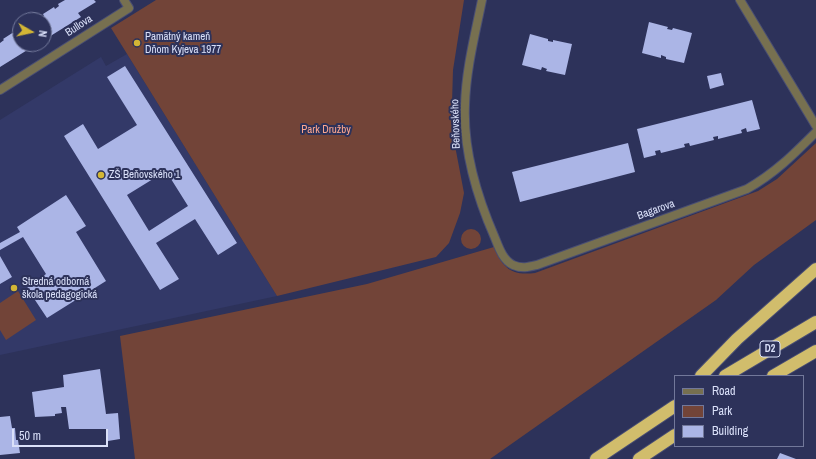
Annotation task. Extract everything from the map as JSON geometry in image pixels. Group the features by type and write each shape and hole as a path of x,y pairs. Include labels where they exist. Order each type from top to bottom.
{"highway":[{"path":"702,375 737,339 816,269"},
{"name":"D2","path":"727,375 816,322"},
{"name":"D2","path":"775,375 816,351"},
{"path":"596,459 671,409"},
{"path":"639,459 674,436"}],"street":[{"name":"Bullova","path":"0,90 129,8 124,0"},
{"name":"Beňovského","path":"482,0 468,67 464,107 468,151 477,192 497,243"},
{"path":"740,0 816,126"},
{"name":"Bagarova","path":"497,243 504,257 513,265 524,268 537,265 746,189 768,177 783,165 816,132"}],"shaded area":[{"name":"ZŠ Beňovského 1","path":"127,54 277,296 0,355 0,120 101,57 106,66"}],"green space":[{"name":"Park Družby","path":"156,0 464,0 453,70 452,103 456,151 464,193 460,213 449,243 436,257 277,296 111,28"},
{"path":"816,143 816,220 754,265 716,300 490,459 135,459 120,336 367,284 494,247 501,260 509,269 520,273 535,273 758,191 777,179"},
{"path":"471,229 478,232 481,239 478,246 471,249 464,246 461,239 464,232"},
{"path":"18,291 36,320 6,340 0,330 0,303"}],"building":[{"path":"65,0 94,0 96,2 78,13 81,17 52,35 52,12 46,12 54,7 55,9 59,6 58,4"},
{"path":"649,22 668,27 667,29 672,30 673,28 692,33 684,63 666,59 666,57 661,55 661,58 642,53"},
{"path":"12,33 12,52 24,52 0,67 0,43 4,40 3,39"},
{"path":"530,34 548,39 548,41 553,42 553,40 572,44 565,75 546,71 547,69 542,67 541,70 522,65"},
{"path":"125,66 237,243 218,255 195,219 156,243 179,279 160,290 64,136 83,124 98,149 137,125 107,77","holes":["166,171 188,206 149,231 127,195"]},
{"path":"721,73 724,85 710,89 707,76"},
{"path":"752,100 760,129 747,132 746,128 741,130 742,133 718,139 718,136 713,137 714,140 690,146 689,143 684,144 685,147 661,153 660,150 655,151 656,155 644,158 637,129"},
{"path":"628,143 635,172 520,202 512,172"},
{"path":"66,195 86,226 76,232 106,281 47,318 27,288 46,274 23,237 0,250 0,243 20,232 17,227"},
{"path":"0,256 12,277 0,284"},
{"path":"100,369 106,414 118,413 120,439 108,441 106,429 69,429 66,407 61,407 62,413 55,414 55,416 35,417 32,392 64,387 63,375"},
{"path":"10,416 12,428 15,428 16,440 18,440 20,453 0,455 0,417"},
{"path":"780,453 796,459 777,459"}],"place":[{"name":"Pamätný kameň Dňom Kyjeva 1977","path":"137,43"},
{"name":"ZŠ Beňovského 1","path":"101,175"},
{"name":"Stredná odborná škola pedagogická","path":"14,288"}]}
